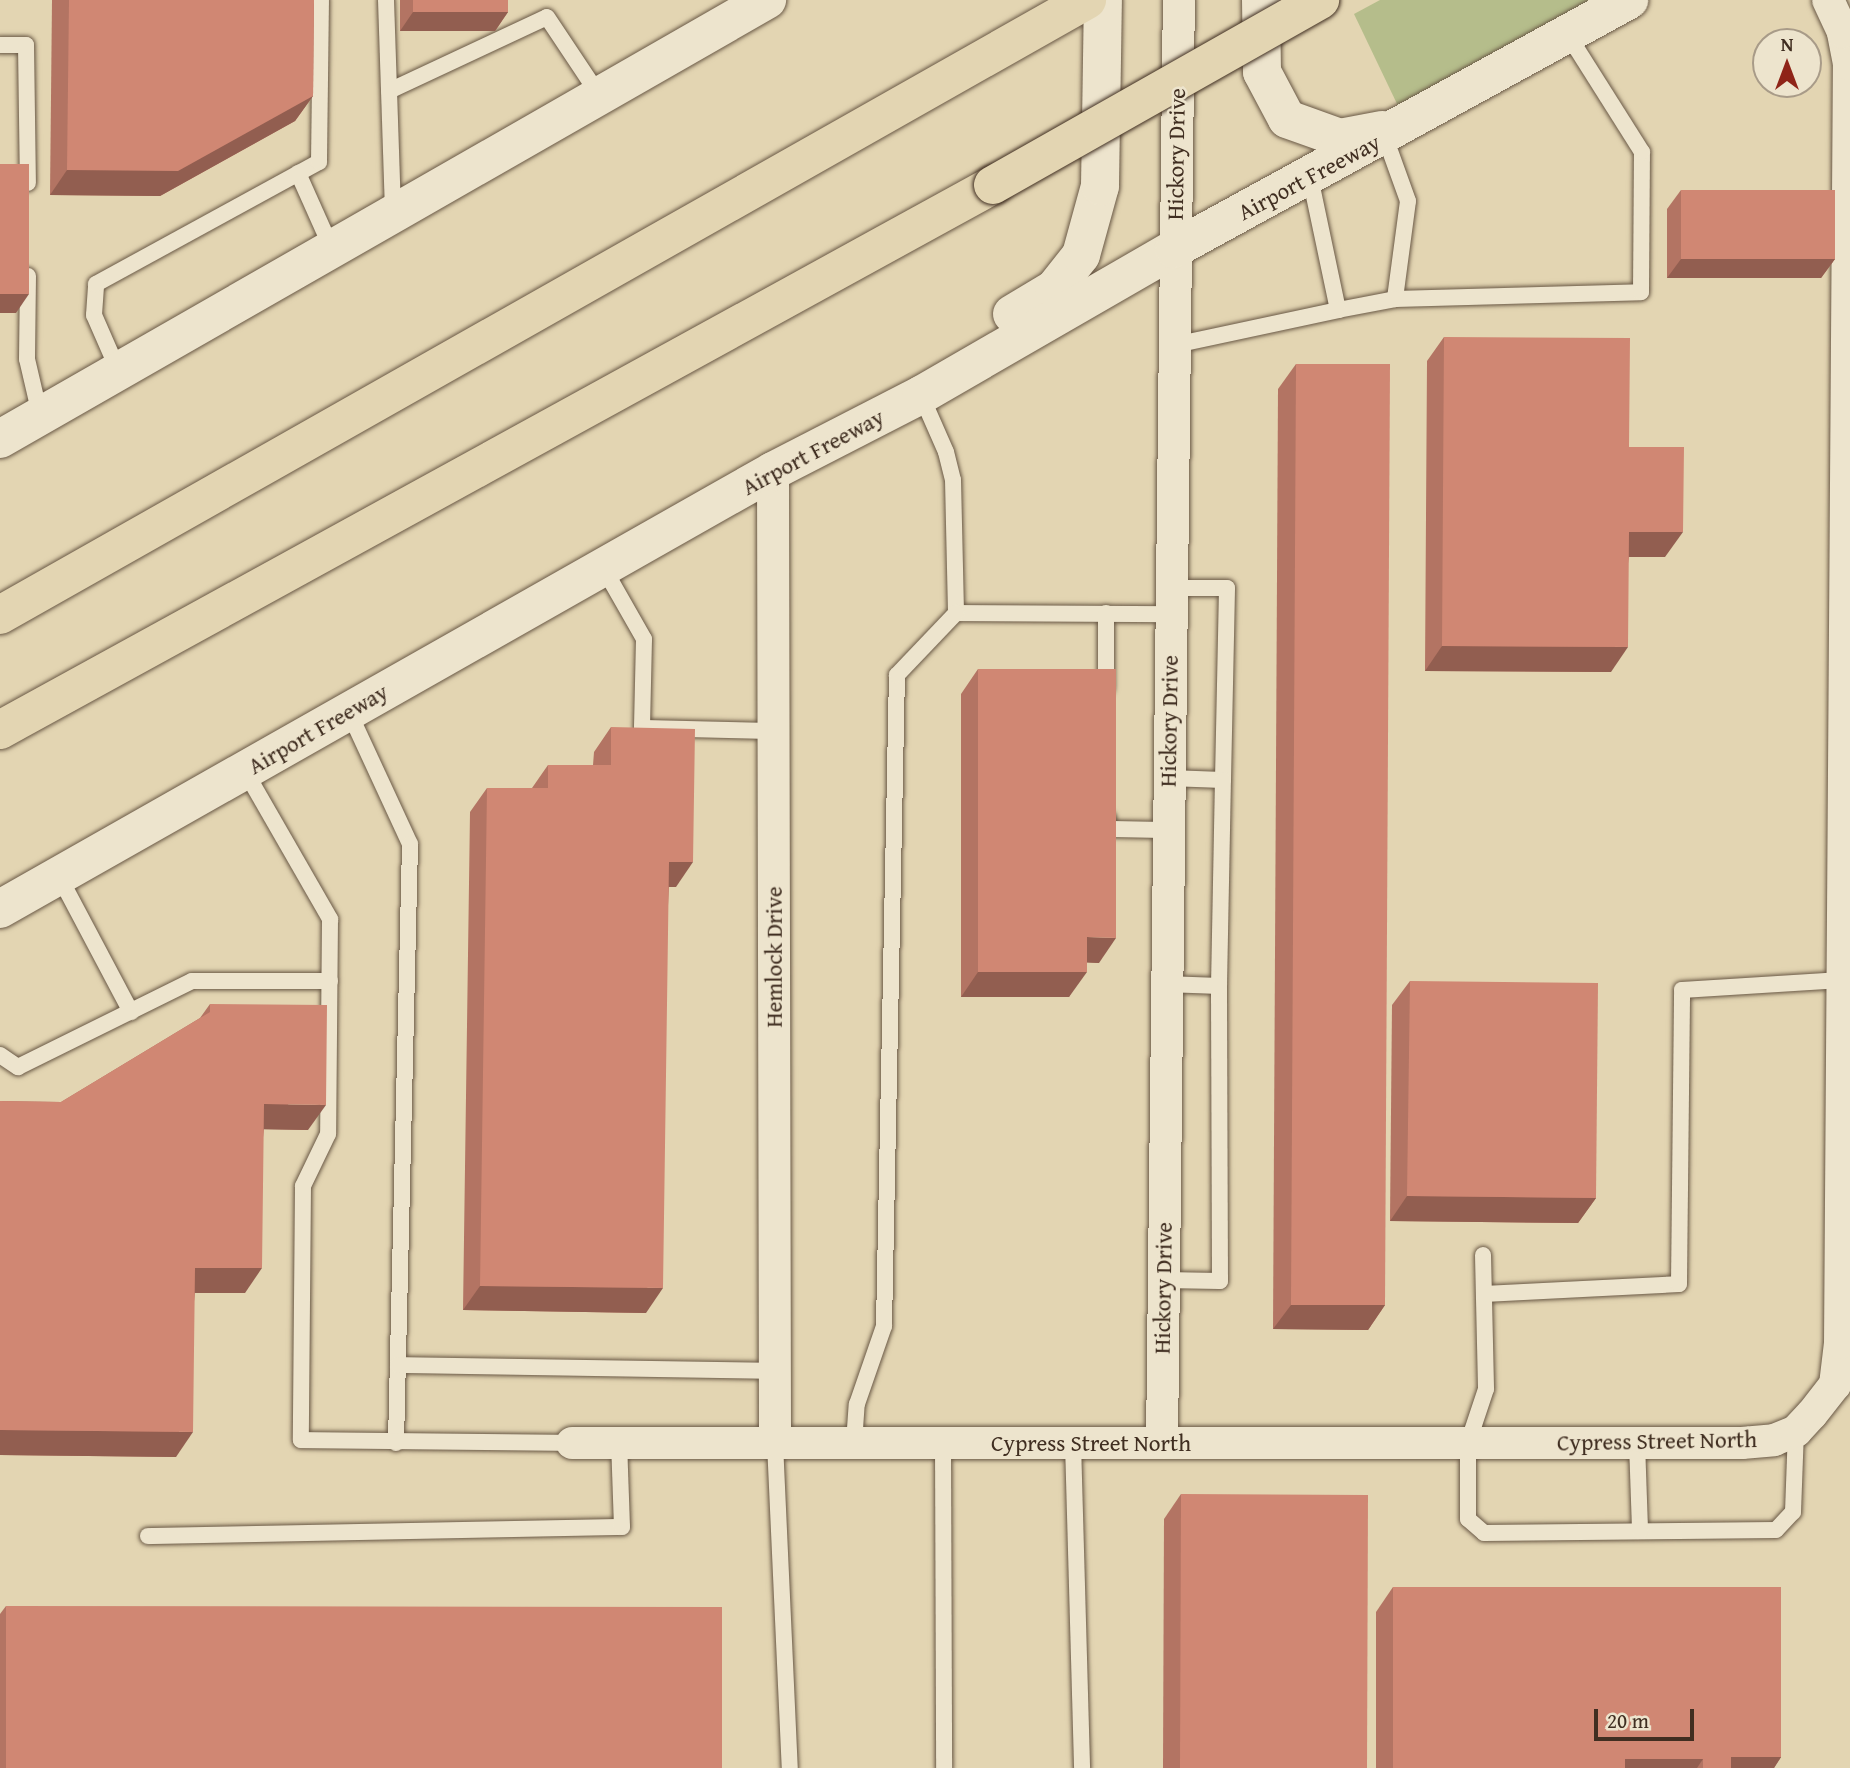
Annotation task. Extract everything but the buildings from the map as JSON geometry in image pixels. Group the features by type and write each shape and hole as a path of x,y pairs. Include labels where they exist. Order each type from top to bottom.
{"highway":[{"path":"0,615 1087,0"},
{"path":"0,730 993,185 1320,0"}],"main road":[{"path":"0,439 331,247 767,0"},
{"path":"921,395 938,357 1054,289 1081,255 1100,186 1103,0"},
{"path":"1261,0 1262,72 1287,119 1340,138 1396,131"},
{"name":"Airport Freeway","path":"0,909 773,471 921,395 1174,249 1396,131 1629,0"}],"street":[{"name":"Hickory Drive","path":"1162,1443 1179,0"},
{"path":"1796,1431 1835,1385 1840,1343 1849,64 1843,32 1828,0"},
{"name":"Hemlock Drive","path":"773,471 775,1443"},
{"name":"Cypress Street North","path":"572,1443 1742,1443 1774,1440 1796,1431"}],"lane":[{"path":"118,370 94,314 96,284 320,162 321,0"},
{"path":"386,0 393,212"},
{"path":"389,92 548,17 599,95"},
{"path":"1175,345 1395,299 1641,292 1642,152 1568,34"},
{"path":"0,46 26,45 28,202"},
{"path":"1395,299 1408,201 1396,131"},
{"path":"298,173 331,247"},
{"path":"1310,177 1338,310"},
{"path":"28,254 27,359 40,415"},
{"path":"854,1443 856,1404 884,1326 897,675 956,613 953,480 946,452 921,395"},
{"path":"603,567 644,639 642,728 773,731"},
{"path":"956,613 1106,613 1227,588 1219,986 1220,1281 1164,1280"},
{"path":"1106,613 1107,708"},
{"path":"349,712 410,844 396,1443"},
{"path":"245,771 330,919 328,1134 303,1186 301,1440 572,1443"},
{"path":"1169,778 1223,780"},
{"path":"1107,802 1108,829 1168,830"},
{"path":"60,876 131,1012"},
{"path":"1484,1294 1579,1293 1679,1284 1682,990 1842,980"},
{"path":"0,1055 18,1067 192,981 330,981"},
{"path":"1166,984 1219,986"},
{"path":"1483,1255 1486,1389 1468,1443 1468,1518 1485,1533 1776,1530 1793,1512 1796,1431"},
{"path":"398,1365 775,1371"},
{"path":"148,1536 622,1527 619,1443"},
{"path":"775,1443 790,1768"},
{"path":"943,1443 944,1768"},
{"path":"1073,1443 1082,1768"},
{"path":"1637,1443 1640,1531"}],"green space":[{"path":"1380,0 1591,0 1399,108 1354,14"}]}
